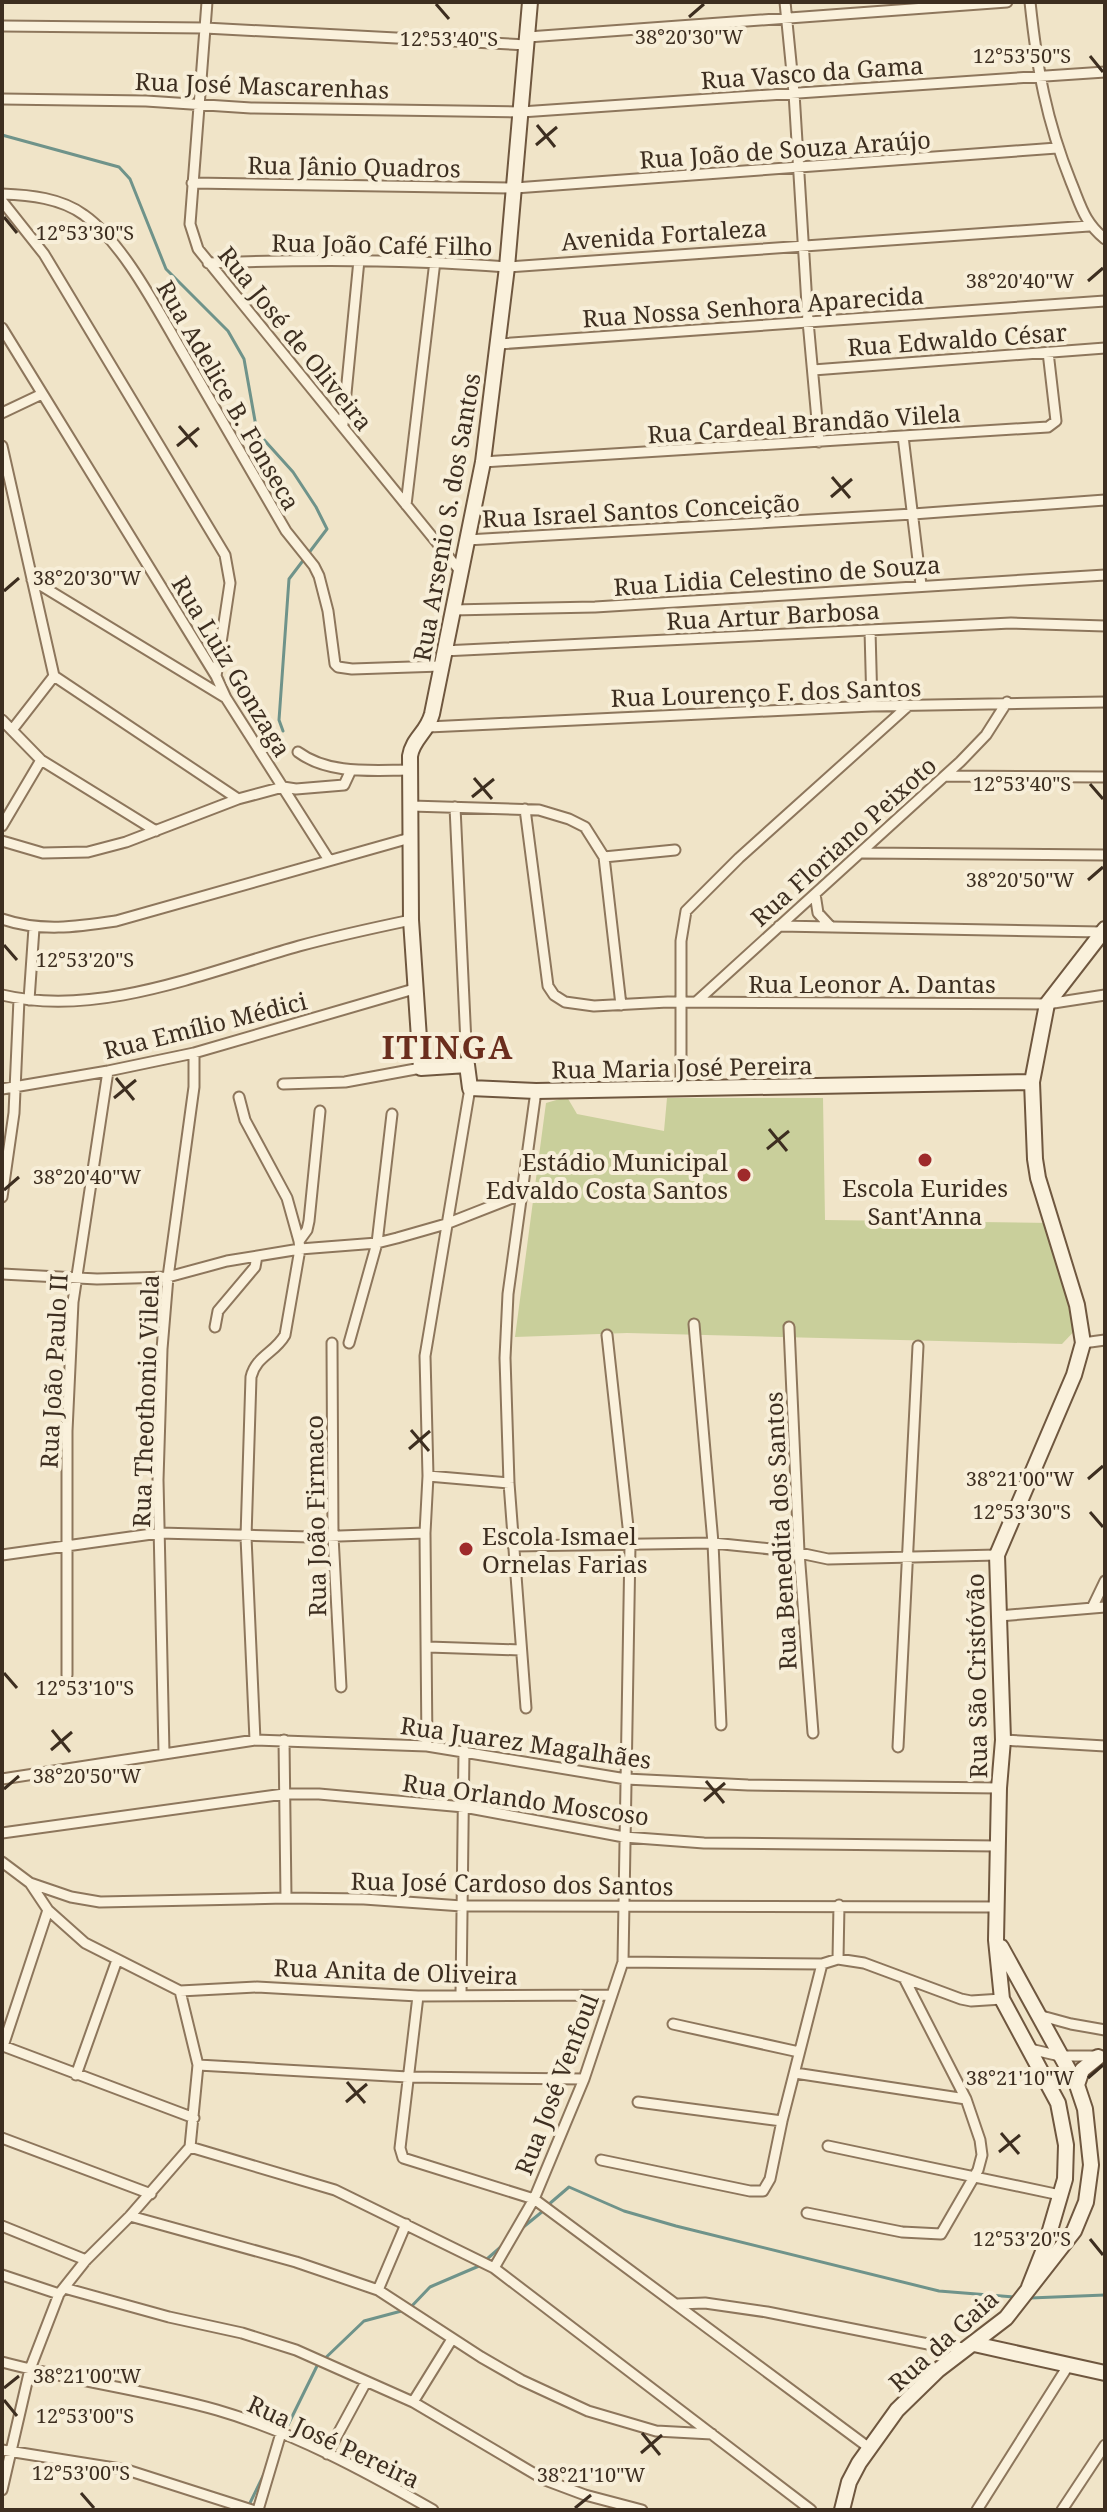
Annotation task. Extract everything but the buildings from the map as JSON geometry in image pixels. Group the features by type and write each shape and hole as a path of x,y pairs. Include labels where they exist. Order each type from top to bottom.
{"main road":[{"path":"507,267 530,2"},
{"name":"Rua Arsenio S. dos Santos","path":"410,770 411,749 428,727 483,462 507,267"},
{"path":"410,770 411,920 421,1068 467,1065 470,1088"},
{"name":"Rua São Cristóvão","path":"1052,2248 1065,2179 1066,2145 1062,2119 1058,2103 1002,1999 996,1940 1003,1740 997,1555 1074,1375 1083,1343 1077,1305 1038,1178 1032,1082 1047,1004 1104,930"},
{"name":"Rua Maria José Pereira","path":"470,1088 536,1091 1032,1082"},
{"name":"Rua São Cristóvão","path":"996,1940 1077,2085 1089,2135 1090,2187 1078,2222 1052,2248 1029,2287"},
{"path":"1002,1999 1008,1987 1024,1988"},
{"path":"1077,2085 1082,2070 1101,2056"},
{"name":"Rua da Gaia","path":"842,2510 849,2482 868,2447 916,2390 1006,2318 1029,2287"},
{"path":"970,2346 1105,2373"}],"street":[{"name":"Rua José de Oliveira","path":"207,2 192,183 191,232 198,249 460,571"},
{"path":"785,2 819,442"},
{"path":"2,26 205,28 528,41 786,16 1007,2"},
{"path":"1030,2 1038,75 1057,148 1089,226 1105,239"},
{"name":"Rua Vasco da Gama","path":"521,112 1105,72"},
{"name":"Rua José Mascarenhas","path":"2,99 521,112"},
{"name":"Rua João de Souza Araújo","path":"515,188 1057,148"},
{"name":"Rua Jânio Quadros","path":"192,183 515,188"},
{"name":"Rua Adelice B. Fonseca","path":"2,194 36,196 73,208 94,222 106,236 161,316 286,531 317,571 338,667"},
{"path":"2,201 44,254 225,555 230,583 216,676"},
{"name":"Avenida Fortaleza","path":"507,267 1089,226"},
{"path":"343,424 359,260"},
{"path":"406,505 435,261"},
{"name":"Rua João Café Filho","path":"208,263 435,261 507,267"},
{"name":"Rua Nossa Senhora Aparecida","path":"499,344 1105,301"},
{"name":"Rua Luiz Gonzaga","path":"2,328 216,676 226,698 329,860"},
{"name":"Rua Edwaldo César","path":"813,370 1105,348"},
{"name":"Rua Cardeal Brandão Vilela","path":"483,462 1052,426 1055,417 1048,352"},
{"path":"2,413 42,394"},
{"path":"903,436 921,585"},
{"path":"2,446 54,676 238,799"},
{"name":"Rua Israel Santos Conceição","path":"467,540 1105,500"},
{"name":"Rua Lidia Celestino de Souza","path":"452,610 595,607 1105,575"},
{"path":"32,580 226,698"},
{"name":"Rua Artur Barbosa","path":"338,667 352,669 442,659 870,630 1011,623 1105,626"},
{"path":"870,630 872,706"},
{"path":"12,730 54,676"},
{"name":"Rua Floriano Peixoto","path":"696,1002 946,776 986,735 1007,702"},
{"name":"Rua Lourenço F. dos Santos","path":"428,727 872,706 1105,702"},
{"path":"681,1089 682,930 686,911 908,706"},
{"path":"2,720 41,760 156,831"},
{"path":"298,752 313,761 351,770 410,770"},
{"path":"2,826 41,760"},
{"path":"2,841 43,853 100,850 238,799 283,787 296,789 342,785 351,770"},
{"path":"946,776 1105,777"},
{"path":"411,806 525,809 551,813 585,827 604,857 621,1005"},
{"path":"455,807 467,1065"},
{"name":"Rua Leonor A. Dantas","path":"525,809 548,986 554,995 565,1002 594,1006 681,1002 1047,1004 1105,995"},
{"path":"2,919 34,928 74,927 116,921 410,838"},
{"path":"604,857 675,850"},
{"path":"862,853 1105,855"},
{"path":"815,894 818,913 830,926"},
{"path":"2,995 24,1000 68,1002 127,994 299,946 411,920"},
{"path":"779,926 1104,930"},
{"path":"2,1197 16,1086 16,1032 24,1000 34,928"},
{"name":"Rua Emílio Médici","path":"2,1089 194,1053 414,989"},
{"name":"Rua Theothonio Vilela","path":"164,1753 159,1533 162,1349 168,1277 194,1087 194,1053"},
{"path":"283,1084 345,1082 421,1068"},
{"name":"Rua João Paulo II","path":"67,1675 68,1404 76,1277 108,1071"},
{"path":"427,1746 425,1356 470,1088"},
{"path":"526,1708 509,1483 505,1327 536,1091"},
{"path":"239,1097 245,1120 287,1198 299,1245"},
{"path":"255,1740 246,1537 251,1377 259,1360 285,1335 299,1245 309,1221 320,1111"},
{"path":"349,1343 377,1243 392,1114"},
{"path":"2,1274 168,1277 299,1245 377,1243 446,1224 520,1195"},
{"path":"215,1327 218,1311 255,1267 257,1256"},
{"path":"694,1324 713,1543 721,1725"},
{"name":"Rua Benedita dos Santos","path":"789,1327 799,1552 813,1733"},
{"name":"Rua José Venfoul","path":"494,2268 534,2199 584,2079 623,1962 630,1545 607,1335"},
{"path":"1083,1343 1105,1340"},
{"name":"Rua João Firmaco","path":"332,1343 333,1536 341,1687"},
{"path":"898,1747 918,1346"},
{"path":"428,1476 509,1483"},
{"path":"2,1555 159,1533 246,1537 425,1533"},
{"path":"513,1546 713,1543 799,1552 828,1559 997,1555"},
{"path":"1092,1608 1105,1581"},
{"path":"999,1616 1105,1607"},
{"path":"428,1647 521,1650"},
{"name":"Rua Juarez Magalhães","path":"2,1779 255,1740 284,1740 464,1750 626,1779 779,1786 999,1788"},
{"path":"284,1740 286,1898"},
{"path":"1003,1740 1105,1746"},
{"path":"461,1994 464,1750"},
{"name":"Rua Orlando Moscoso","path":"2,1833 284,1794 319,1794 464,1807 624,1837 737,1844 998,1846"},
{"path":"2,1862 30,1883 48,1910 85,1943 180,1991 198,2065 190,2147 61,2291 30,2369 6,2451 2,2490"},
{"name":"Rua José Cardoso dos Santos","path":"30,1883 71,1897 100,1902 286,1898 364,1899 462,1906 997,1907"},
{"path":"838,1959 839,1905"},
{"path":"48,1910 3,2046 194,2118"},
{"path":"623,1962 822,1964 838,1959 864,1963 971,2001 1002,1999"},
{"path":"76,2075 117,1960"},
{"path":"601,2160 750,2191 763,2191 770,2179 822,1964"},
{"path":"807,2213 902,2232 941,2234 974,2176 982,2155 966,2099 905,1980"},
{"name":"Rua Anita de Oliveira","path":"180,1991 257,1987 418,1996 611,1995"},
{"path":"418,1996 400,2148 403,2158 534,2199 868,2447"},
{"path":"1038,2015 1105,2030"},
{"path":"673,2024 799,2052"},
{"path":"1030,2049 1060,2056 1101,2056"},
{"path":"198,2065 408,2077 584,2079"},
{"path":"795,2073 966,2099"},
{"path":"638,2102 782,2121"},
{"path":"2,2138 151,2194"},
{"path":"828,2146 1060,2195"},
{"path":"190,2147 335,2190 494,2268 811,2510"},
{"path":"130,2216 296,2262 378,2290 521,2380 588,2411 656,2431 712,2434"},
{"path":"378,2290 406,2224"},
{"path":"2,2226 86,2260"},
{"path":"2,2275 242,2333 296,2350 413,2402 545,2480 585,2495 642,2510"},
{"path":"677,2304 705,2303 767,2312 938,2346 970,2346"},
{"path":"413,2402 452,2339"},
{"name":"Rua José Pereira","path":"2,2362 186,2402 281,2433 433,2510"},
{"path":"977,2510 1068,2366"},
{"path":"327,2454 366,2382"},
{"path":"6,2451 127,2470 255,2510 281,2433"},
{"path":"1062,2510 1105,2445"}],"green space":[{"path":"567,1097 577,1114 664,1131 667,1098 823,1098 825,1220 1052,1223 1081,1324 1062,1344 627,1333 515,1337 546,1103"}],"waterway":[{"path":"2,135 119,167 130,179 166,269 228,331 244,359 257,432 293,472 327,529 289,579 279,720 283,731"},
{"path":"548,2205 569,2187 624,2211 676,2226 939,2291 1014,2297"},
{"path":"521,2229 543,2211"},
{"path":"285,2431 317,2366 364,2321 409,2309 430,2287 479,2266 503,2245"},
{"path":"1030,2298 1105,2295"},
{"path":"248,2507 266,2470"}],"place":[{"name":"Escola Eurides Sant'Anna","path":"925,1160"},
{"name":"Estádio Municipal Edvaldo Costa Santos","path":"744,1175"},
{"name":"Escola Ismael Ornelas Farias","path":"466,1549"}],"district":[{"name":"ITINGA","path":"448,1046"}]}
